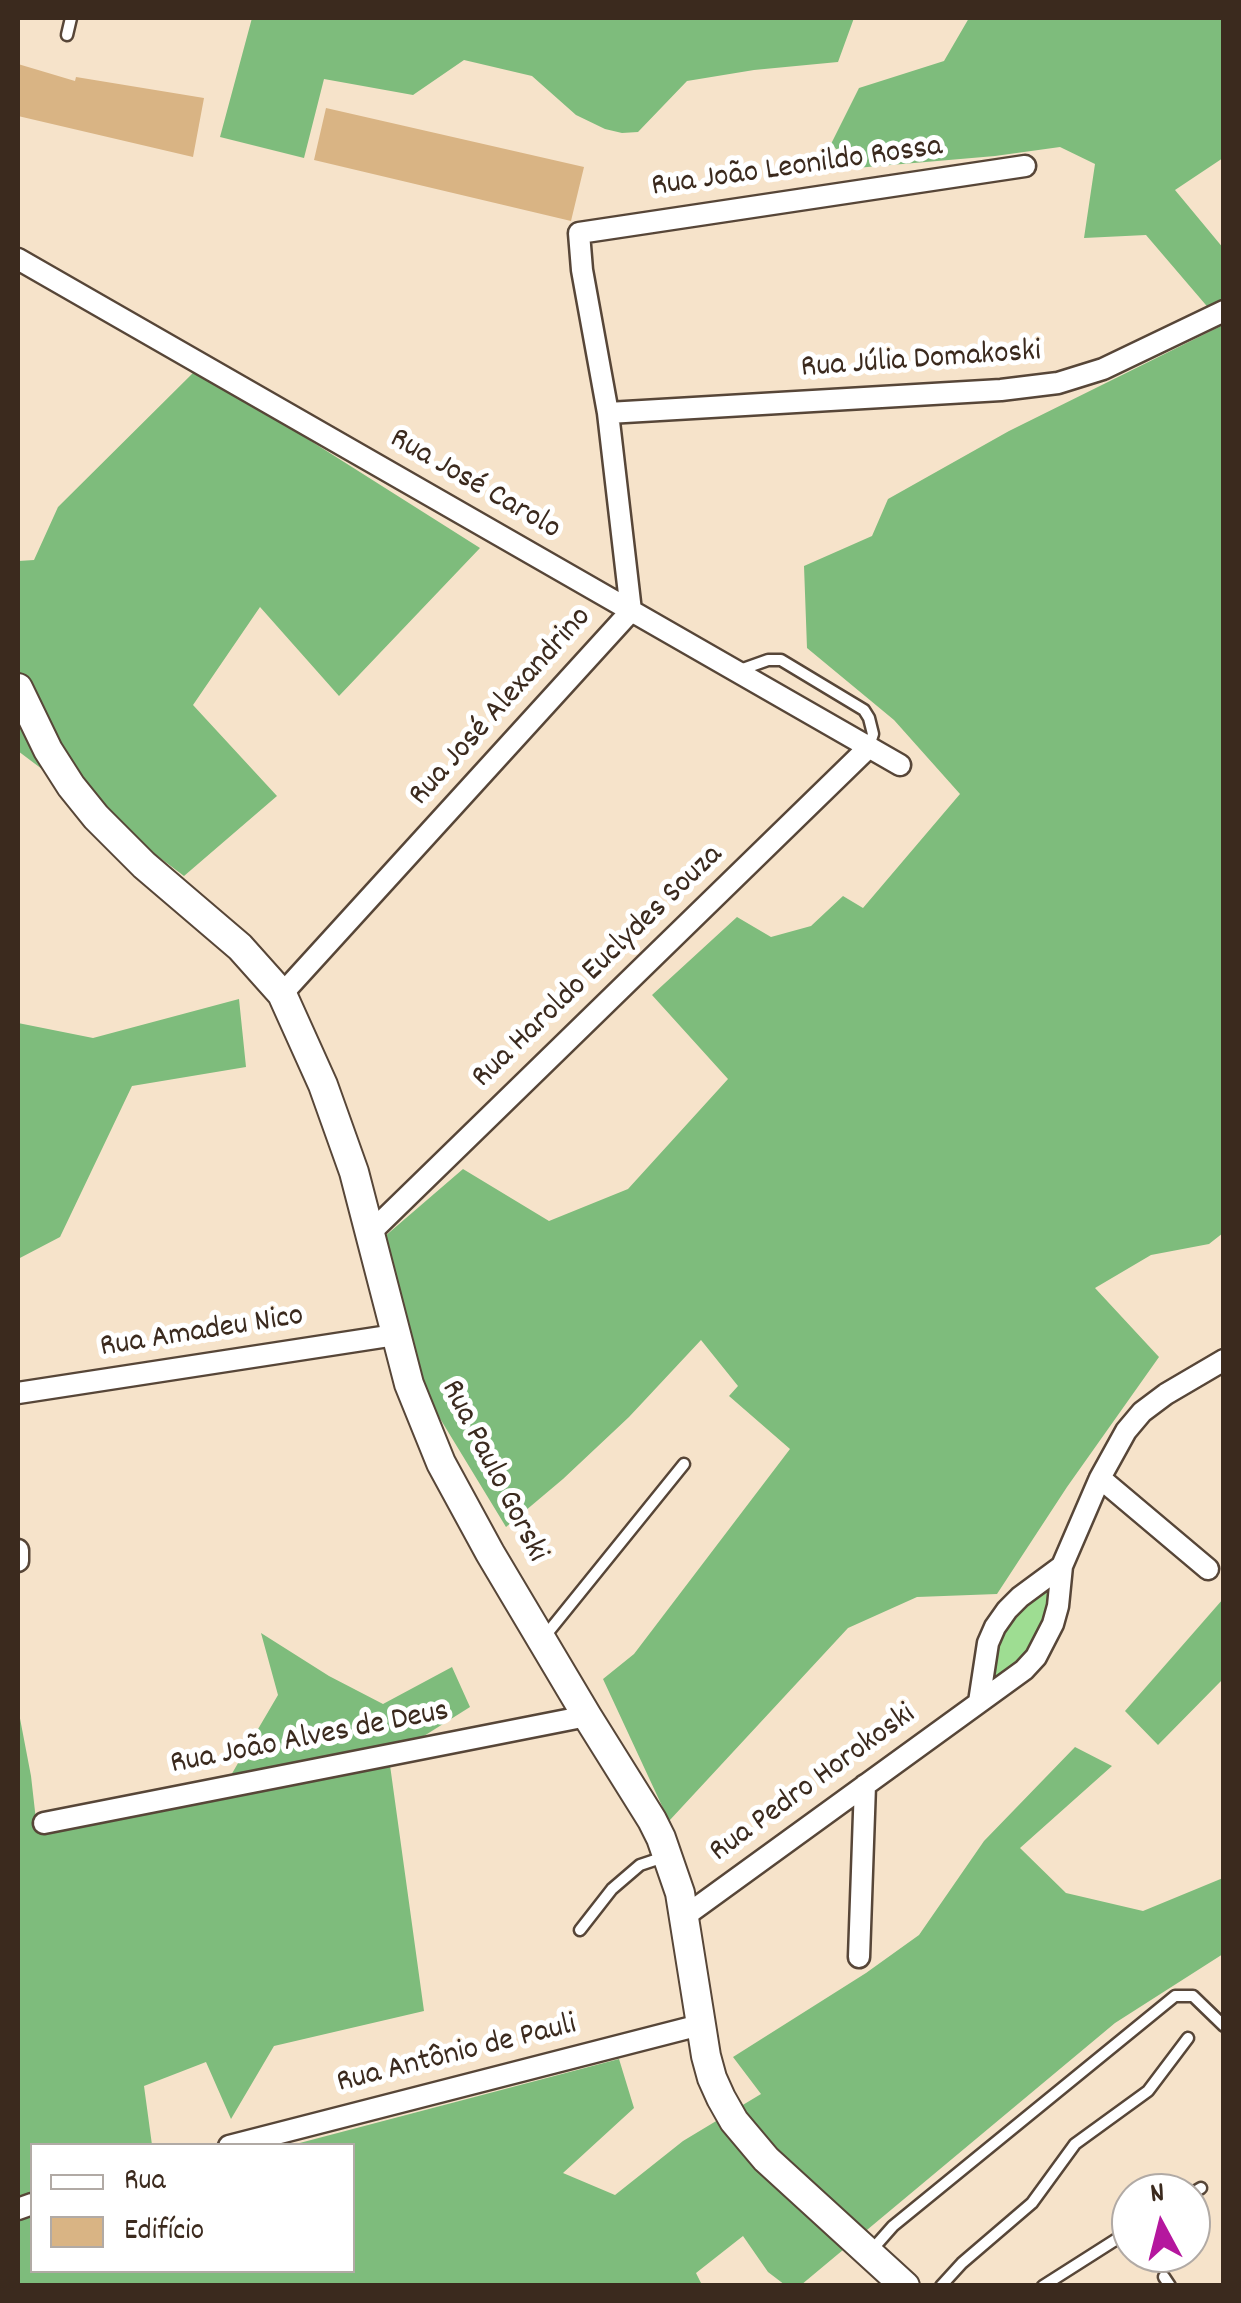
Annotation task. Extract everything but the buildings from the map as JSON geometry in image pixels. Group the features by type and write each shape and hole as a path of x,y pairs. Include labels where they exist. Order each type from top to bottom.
{"street":[{"name":"Rua João Leonildo Rossa","path":"579,233 1024,166"},
{"name":"Rua José Alexandrino","path":"282,994 631,611 608,412 579,233"},
{"name":"Rua José Carolo","path":"18,258 900,765"},
{"name":"Rua Júlia Domakoski","path":"608,412 1012,389 1058,382 1103,368 1224,311"},
{"name":"Rua Paulo Gorski","path":"18,688 48,750 96,817 240,947 282,994 354,1172 409,1384 441,1463 586,1716 652,1820 668,1856 685,1916 700,2026 712,2078 734,2122 766,2159 905,2286"},
{"name":"Rua Haroldo Euclydes Souza","path":"371,1232 868,747"},
{"name":"Rua Amadeu Nico","path":"18,1392 395,1335"},
{"name":"Rua Pedro Horokoski","path":"685,1916 1024,1670 1046,1640 1058,1606 1062,1566 1100,1478 1126,1431 1142,1412 1224,1360"},
{"path":"1100,1478 1208,1570"},
{"path":"18,1550 18,1561"},
{"path":"978,1702 983,1663 995,1627 1020,1596 1062,1566"},
{"name":"Rua João Alves de Deus","path":"44,1823 586,1716"},
{"path":"859,1957 865,1786"},
{"name":"Rua Antônio de Pauli","path":"241,2143 700,2026"}],"lane":[{"path":"66,35 71,18"},
{"path":"737,672 768,660 781,660 864,710 873,734 868,747"},
{"path":"542,1640 684,1464"},
{"path":"580,1930 612,1888 640,1864 668,1856"},
{"path":"869,2252 893,2226 1175,1996 1193,1996 1224,2026"},
{"path":"941,2286 1032,2203 1076,2144 1148,2091 1188,2038"},
{"path":"1043,2286 1111,2243"}],"green space":[{"path":"252,18 854,18 838,62 687,81 638,132 605,129 576,115 532,76 464,60 413,95 324,79 304,158 220,137"},
{"path":"969,18 1223,18 1223,158 1175,190 1224,249 1223,1233 1209,1244 1151,1255 1095,1288 1159,1357 997,1594 917,1597 848,1628 669,1821 603,1679 634,1654 790,1449 729,1396 738,1386 701,1340 629,1417 506,1527 419,1384 384,1237 463,1169 549,1221 628,1189 728,1079 652,995 737,917 771,937 811,926 843,896 863,908 960,794 894,720 807,648 804,566 872,536 888,499 1009,431 1223,325 1146,235 1084,238 1095,164 1060,147 856,168 831,144 859,88 944,61"},
{"path":"197,369 480,548 339,696 260,607 193,705 277,796 184,876 18,751 18,561 34,560 58,507"},
{"path":"239,999 246,1067 132,1086 60,1237 18,1259 18,1023 93,1038"},
{"path":"1052,1581 1050,1607 1034,1648 990,1687 994,1647 1018,1609"},
{"path":"1223,1599 1223,1679 1158,1745 1125,1711"},
{"path":"261,1633 383,1704 452,1667 470,1707 389,1758 424,2011 274,2046 231,2119 206,2062 144,2086 152,2143 30,2143 30,2273 355,2273 355,2143 300,2143 619,2059 634,2108 563,2173 615,2195 683,2141 761,2094 733,2057 919,1935 984,1841 1075,1747 1112,1766 1020,1848 1066,1893 1143,1911 1223,1878 1223,1954 1115,2023 801,2285 785,2285 768,2272 743,2236 696,2273 702,2285 18,2285 18,1708 37,1829 217,1799 278,1695"}]}
